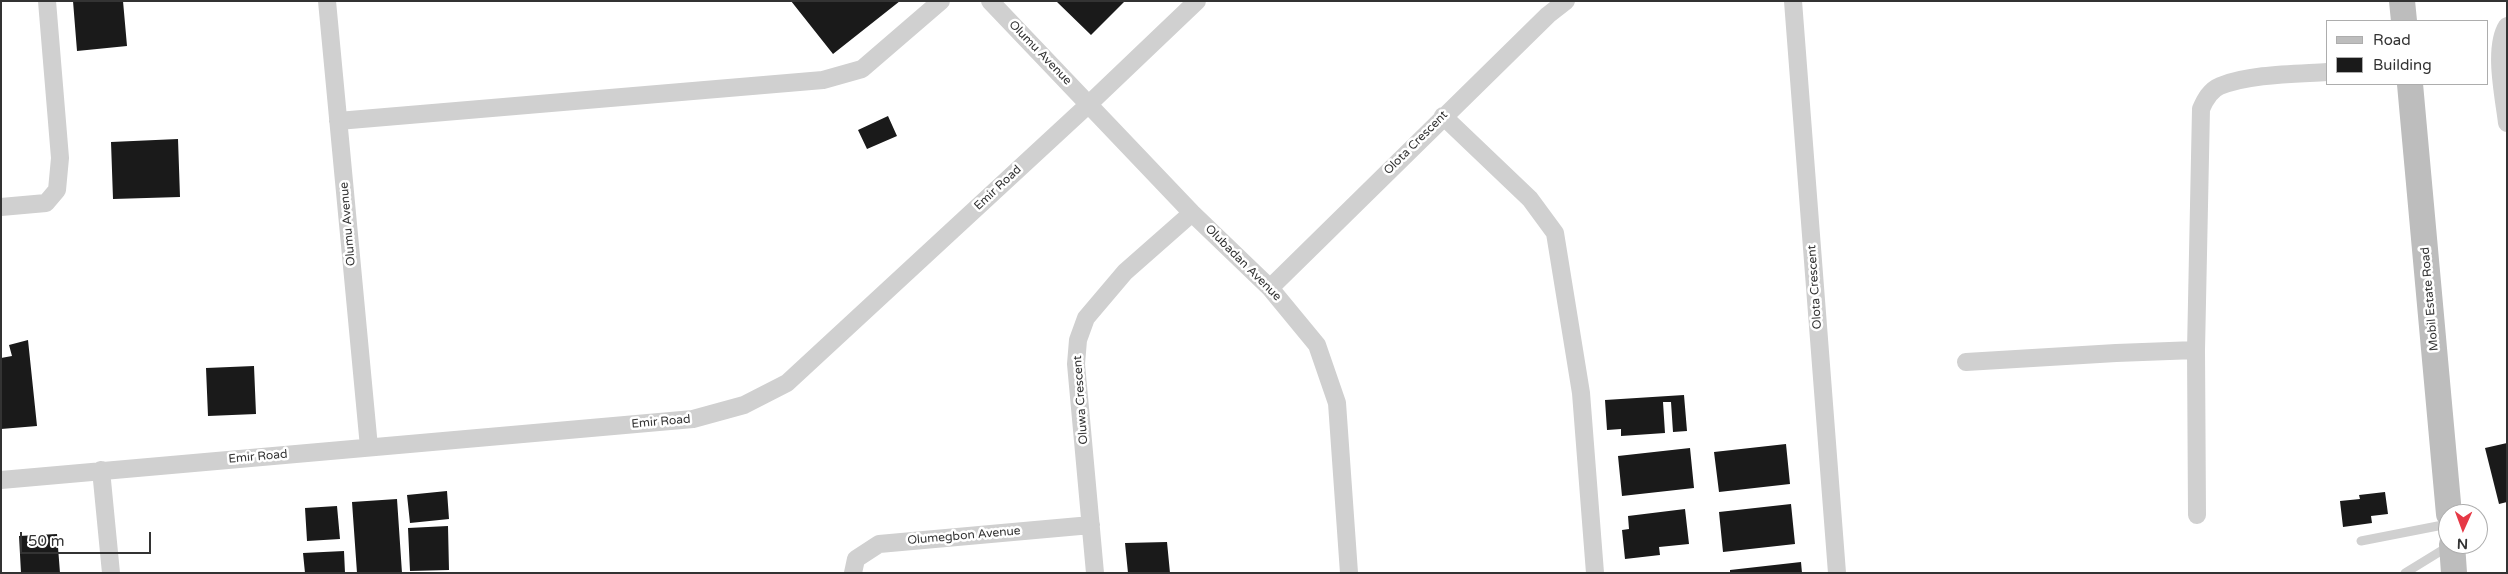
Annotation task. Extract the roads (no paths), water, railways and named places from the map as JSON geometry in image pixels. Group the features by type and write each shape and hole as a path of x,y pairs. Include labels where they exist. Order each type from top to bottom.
{"main road":[{"path":"2402,1 2404,20"},
{"name":"Mobil Estate Road","path":"2410,85 2448,504"},
{"path":"2452,554 2454,573"}],"street":[{"path":"1,206 46,203 57,190 60,158 47,1"},
{"name":"Olumu Avenue","path":"326,1 368,447"},
{"path":"338,121 823,80 862,69 941,1"},
{"name":"Olumu Avenue","path":"990,1 1089,104"},
{"name":"Emir Road","path":"1,480 693,419 744,405 787,382 1089,104 1197,1"},
{"name":"Olota Crescent","path":"1270,288 1443,116 1548,15 1566,1"},
{"name":"Olota Crescent","path":"1793,1 1837,573"},
{"path":"2507,26 2501,35 2500,58 2507,124"},
{"path":"2197,515 2196,350 2200,109 2206,97 2219,86 2266,76 2326,72"},
{"name":"Olubadan Avenue","path":"1089,104 1192,212 1270,288 1317,345 1337,403 1348,573"},
{"path":"1443,116 1530,199 1555,233 1581,393 1595,573"},
{"name":"Oluwa Crescent","path":"1095,573 1076,364 1078,340 1086,318 1126,272 1192,212"},
{"path":"1966,362 2196,350"},
{"path":"101,470 111,573"},
{"name":"Olumegbon Avenue","path":"853,573 856,559 880,544 1091,525"}],"lane":[{"path":"2361,541 2438,538"},
{"path":"2405,573 2438,547"}]}
